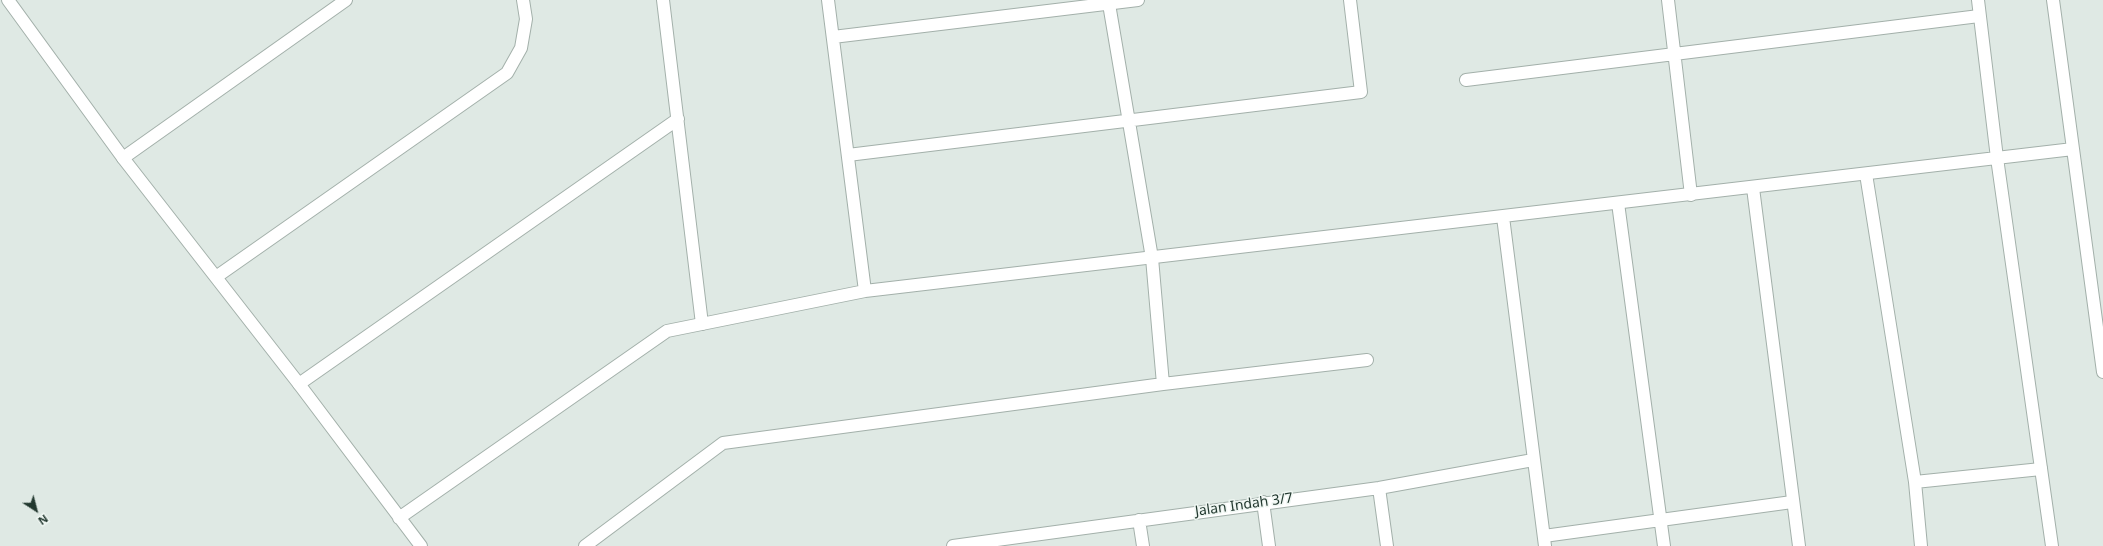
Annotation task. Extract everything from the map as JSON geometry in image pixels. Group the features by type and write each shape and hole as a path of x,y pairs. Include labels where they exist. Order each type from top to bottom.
{"street":[{"path":"8,0 124,158 299,384 421,546"},
{"path":"124,158 346,0"},
{"path":"216,277 507,73 521,48 526,19 523,0"},
{"path":"663,0 702,324"},
{"path":"828,0 865,291"},
{"path":"833,38 1138,0"},
{"path":"848,156 1361,92 1350,0"},
{"path":"1668,0 1691,195"},
{"path":"1978,0 1997,158 2052,546"},
{"path":"2053,0 2103,372"},
{"path":"1109,4 1152,258 1163,384"},
{"path":"1466,80 1979,16"},
{"path":"299,384 678,119"},
{"path":"400,518 668,331 865,291 1753,188 2073,149"},
{"path":"1866,174 1915,482 1921,546"},
{"path":"1753,188 1792,502 1799,546"},
{"path":"1618,203 1664,546"},
{"path":"1503,217 1544,541 1660,521 1792,502"},
{"path":"585,546 723,443 1163,384 1367,360"},
{"name":"Jalan Indah 3/7","path":"953,546 1263,502 1379,488 1533,460"},
{"path":"1915,482 2041,469"},
{"path":"1379,488 1387,546"},
{"path":"1263,502 1269,546"},
{"path":"1139,520 1143,546"}]}
